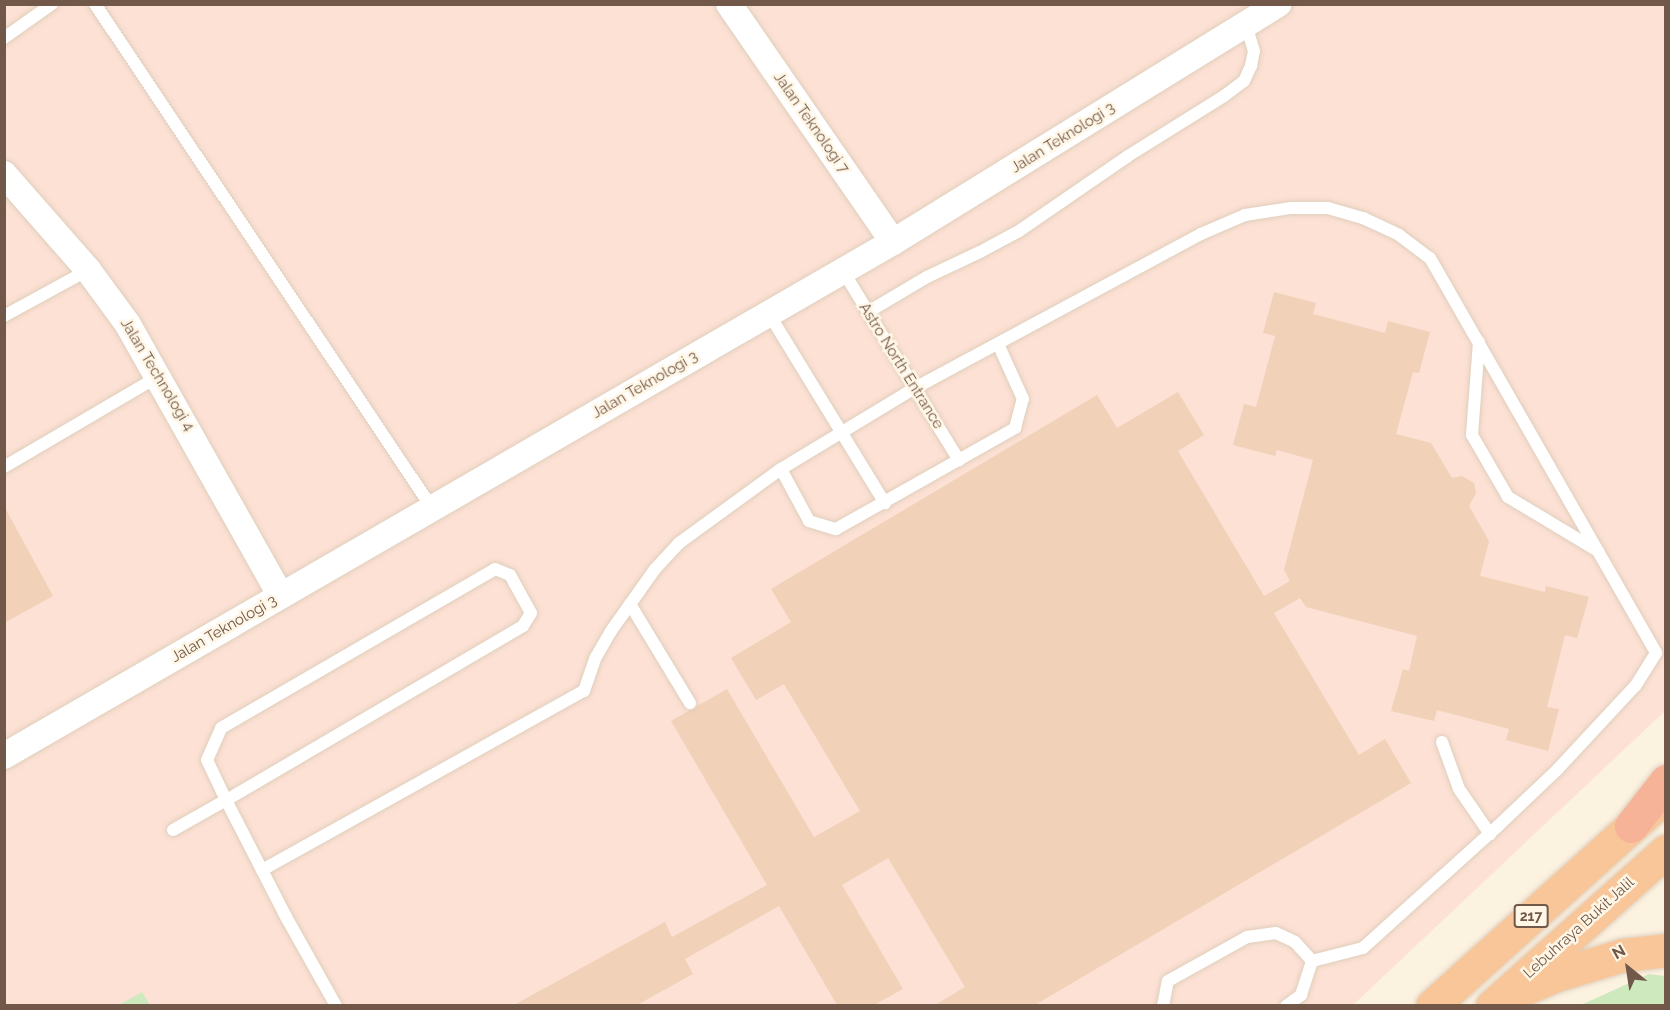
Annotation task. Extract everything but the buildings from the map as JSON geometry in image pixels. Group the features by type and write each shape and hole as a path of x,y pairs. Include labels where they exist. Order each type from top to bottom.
{"highway":[{"path":"1630,826 1665,781"},
{"name":"217","path":"1432,1005 1665,796"},
{"name":"Lebuhraya Bukit Jalil","path":"1495,1003 1665,851"},
{"path":"1495,1003 1553,976 1603,960 1665,950"}],"street":[{"name":"Jalan Teknologi 7","path":"729,4 893,242"},
{"name":"Jalan Teknologi 3","path":"4,756 893,242 1279,4"},
{"name":"Jalan Technologi 4","path":"4,174 88,270 127,323 159,376 281,596"}],"lane":[{"path":"4,38 52,4"},
{"path":"95,4 432,508"},
{"path":"868,312 927,277 1019,231 1128,156 1244,81 1251,66 1254,51 1246,25"},
{"path":"262,870 584,691 596,657 655,568 679,543 781,469 915,388 1201,234 1245,215 1291,208 1328,208 1363,218 1399,235 1430,258 1479,340 1656,653 1635,686 1605,721 1490,834 1363,948 1312,961"},
{"path":"4,316 88,270"},
{"name":"Astro North Entrance","path":"843,271 959,460"},
{"path":"769,314 885,504"},
{"path":"1479,340 1472,435 1508,497 1599,552"},
{"path":"781,469 809,521 836,529 885,504 1016,428 1023,399 998,344"},
{"path":"4,467 159,376"},
{"path":"173,830 226,800 523,626 531,613 510,575 495,568 221,728 207,760 226,800 262,870 336,1005"},
{"path":"630,604 690,703"},
{"path":"1442,742 1459,789 1490,834"},
{"path":"1163,1005 1168,981 1247,936 1275,933 1295,942 1312,961"},
{"path":"1286,1005 1301,994 1312,961"}],"shaded area":[{"path":"5,5 1665,5 1665,711 1353,1005 5,1005"}],"green space":[{"path":"1649,974 1665,976 1665,1005 1581,1005"},
{"path":"142,992 150,1005 119,1005"}]}
